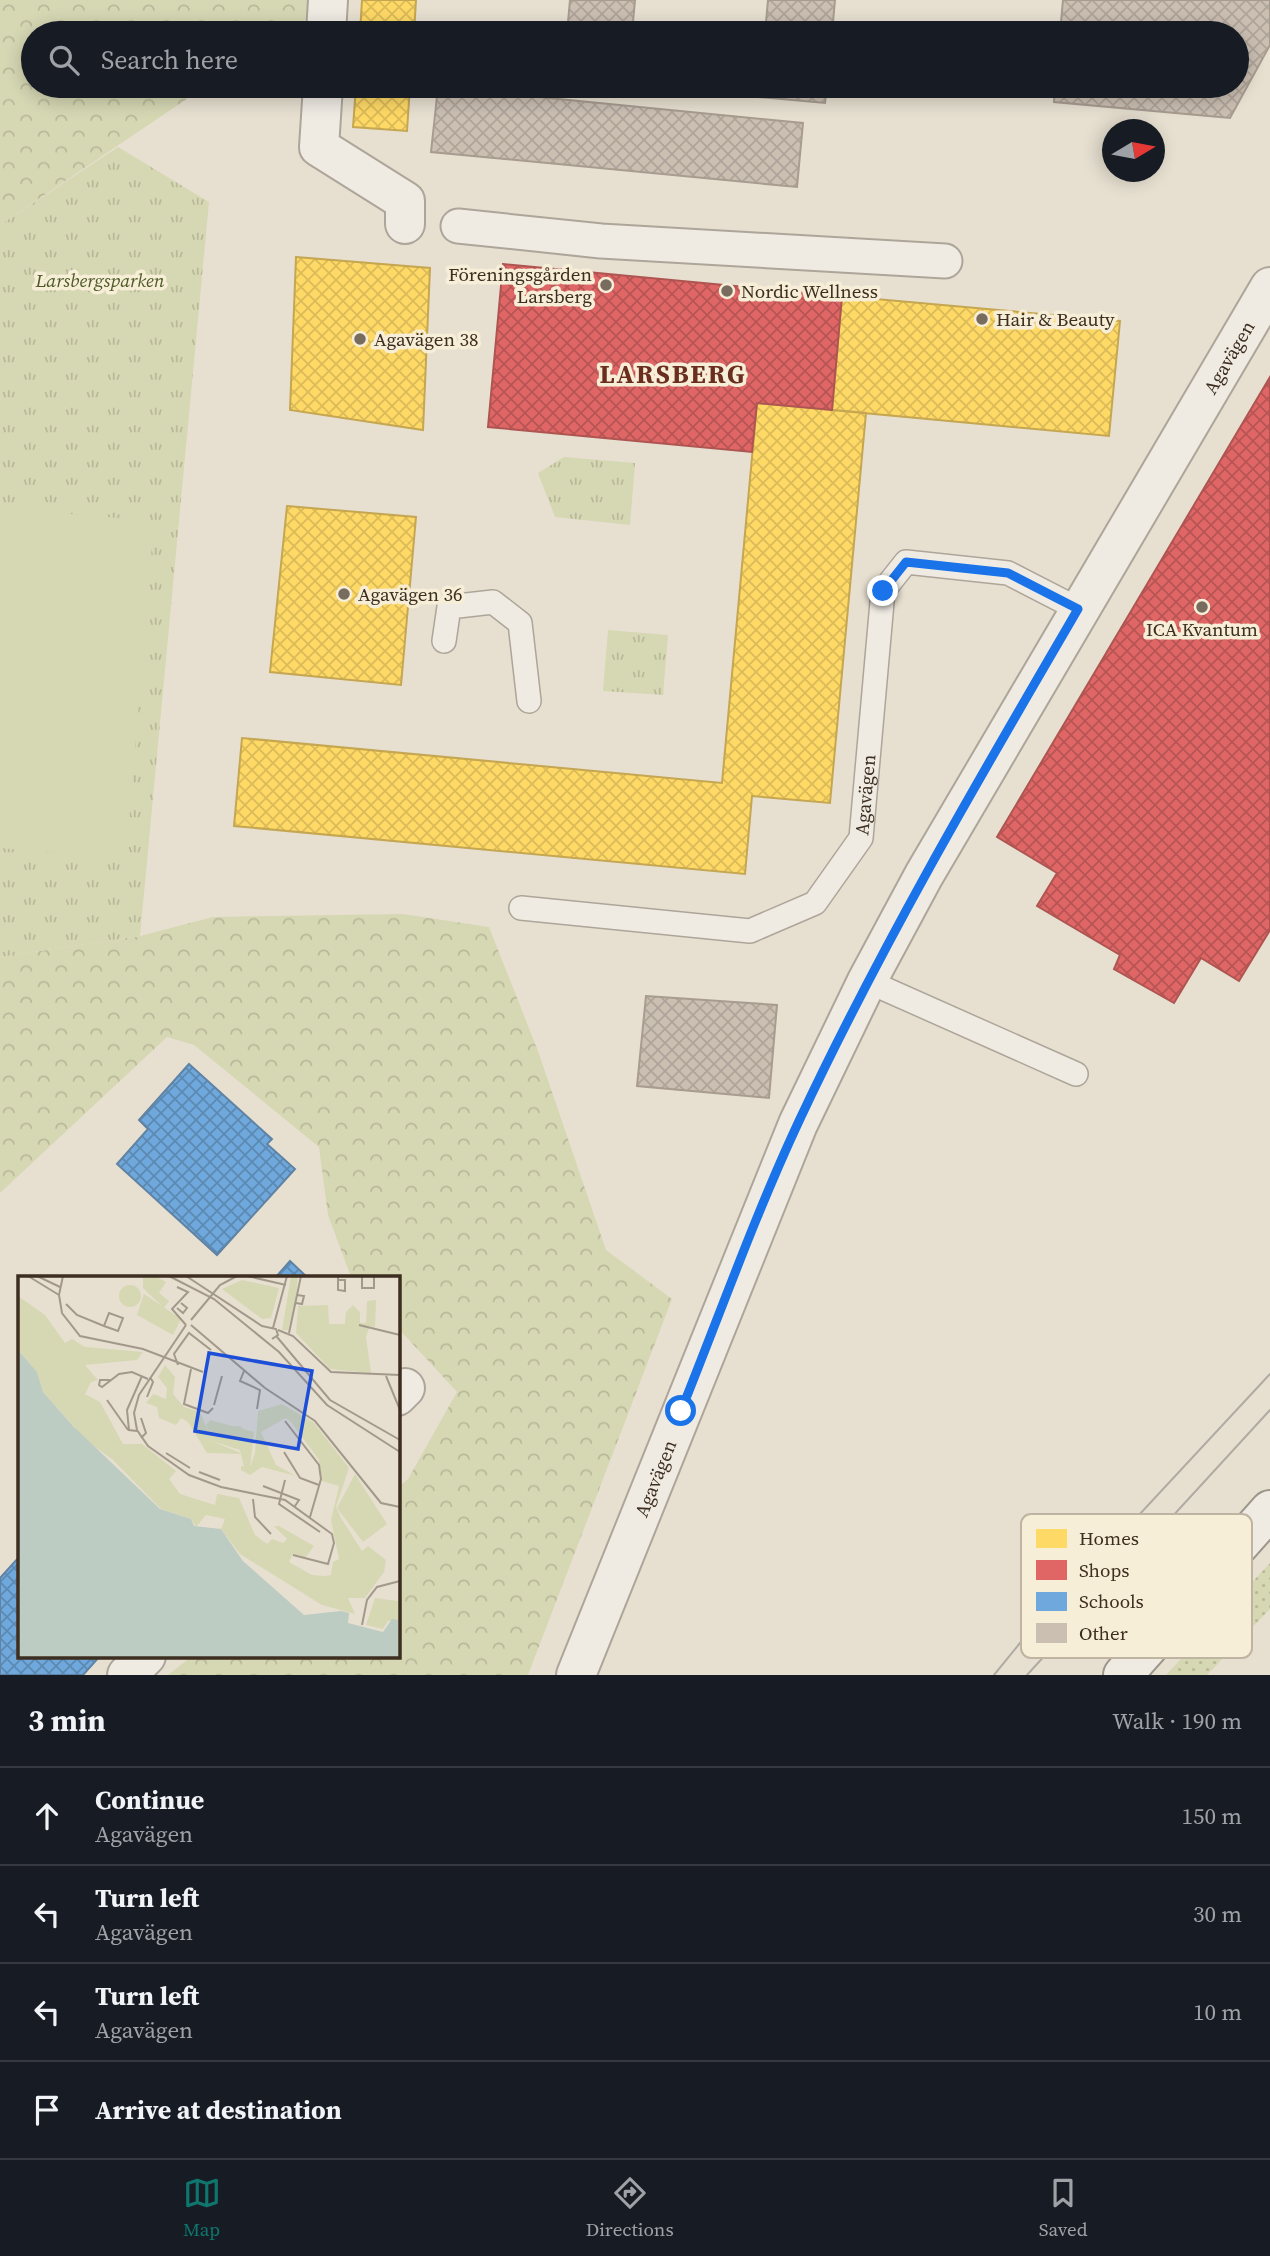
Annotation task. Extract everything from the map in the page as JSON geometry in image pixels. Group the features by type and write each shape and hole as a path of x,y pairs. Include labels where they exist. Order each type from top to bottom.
{"street":[{"path":"327,21 328,0"},
{"path":"322,98 318,147 405,201 405,224"},
{"path":"458,226 600,242 945,261"},
{"name":"Agavägen","path":"576,1675 797,1124 867,981 923,875 1270,287"},
{"path":"1252,1530 1270,1510"},
{"path":"127,1675 144,1658"},
{"path":"1123,1675 1138,1658"}],"lane":[{"name":"Agavägen","path":"521,908 750,931 815,903 861,838 883,591 906,562 1008,573 1078,609"},
{"path":"444,641 449,607 493,602 520,623 529,701"},
{"path":"867,981 1076,1073"}],"green space":[{"path":"0,0 309,0 308,18 303,21 21,21 21,98 188,98 0,225"},
{"name":"Larsbergsparken","path":"118,147 209,202 140,936 0,957 0,225"},
{"path":"564,457 635,463 630,525 555,517 538,473"},
{"path":"0,508 154,521 126,859 0,848"},
{"path":"608,630 668,635 663,695 603,691"},
{"path":"403,914 489,927 538,1051 606,1250 672,1299 528,1675 168,1675 189,1658 399,1658 399,1486 408,1479 457,1392 399,1329 399,1276 351,1276 328,1215 319,1147 194,1045 167,1037 0,1193 0,957 140,936 213,917"},
{"path":"1270,1563 1270,1609 1252,1628 1252,1582"},
{"path":"1182,1658 1223,1658 1207,1675 1166,1675"}],"building: Homes":[{"path":"362,0 416,0 415,21 361,21"},
{"path":"355,98 409,98 407,131 353,127"},
{"name":"Agavägen 38","path":"296,257 430,268 423,430 290,410"},
{"path":"842,296 1120,321 1109,436 832,410"},
{"path":"757,403 866,413 830,803 752,796 745,874 234,826 242,738 722,783"},
{"name":"Agavägen 36","path":"287,506 416,517 401,685 270,672"}],"building: Shops":[{"path":"503,264 842,296 832,410 757,403 752,452 488,427"},
{"name":"ICA Kvantum","path":"1270,377 1270,930 1239,981 1201,958 1174,1003 1114,969 1120,955 1037,906 1057,873 997,837"}],"building: Schools":[{"path":"189,1064 272,1139 267,1144 295,1169 217,1255 117,1164 148,1129 139,1120"},
{"path":"290,1261 306,1276 277,1276"},
{"path":"18,1558 18,1658 98,1658 83,1675 0,1675 0,1578"}],"building: Other":[{"path":"570,0 635,0 633,21 568,21"},
{"path":"768,0 835,0 833,21 766,21"},
{"path":"1063,0 1270,0 1270,45 1249,83 1249,21 1061,21"},
{"path":"437,98 550,98 803,123 797,187 431,152"},
{"path":"770,98 826,98 825,103"},
{"path":"1054,98 1241,98 1230,118 1054,102"},
{"path":"646,996 777,1005 769,1098 637,1086"}],"tram line":[{"path":"1140,1514 1270,1374"},
{"path":"1175,1514 1270,1410"},
{"path":"994,1675 1021,1642"},
{"path":"1027,1675 1043,1658"}],"place":[{"name":"Föreningsgården Larsberg","path":"606,285"},
{"name":"Nordic Wellness","path":"727,291"},
{"name":"Hair & Beauty","path":"982,319"},
{"name":"Agavägen 38","path":"360,339"},
{"name":"Agavägen 36","path":"344,594"},
{"name":"ICA Kvantum","path":"1202,607"}],"district":[{"name":"LARSBERG","path":"673,374"}],"route":[{"path":"681,1411 797,1124 867,981 923,875 1078,609 1008,573 906,562 883,591"}]}
